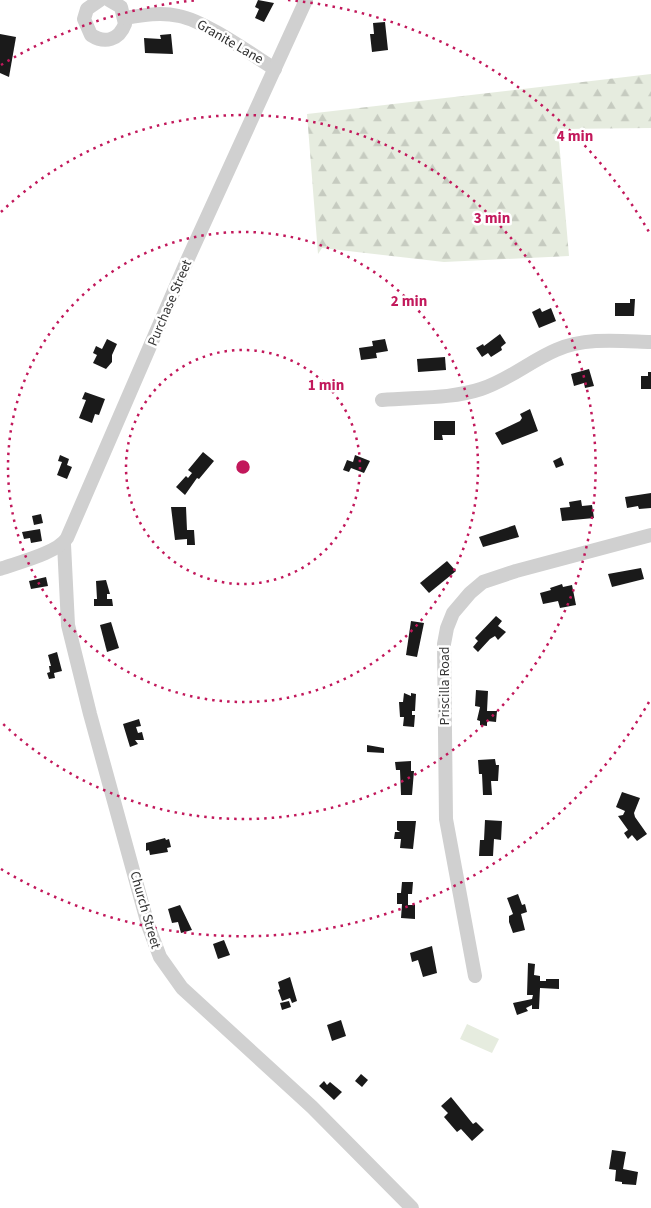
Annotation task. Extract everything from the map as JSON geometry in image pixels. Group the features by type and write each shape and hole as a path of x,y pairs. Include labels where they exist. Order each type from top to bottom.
{"street":[{"path":"100,0 91,4 85,14 84,25 91,35 102,40 114,38 122,30 125,18 121,7 109,0"},
{"name":"Purchase Street","path":"64,544 136,383 186,264 306,0"},
{"name":"Granite Lane","path":"125,18 156,14 180,16 200,23 275,69"},
{"path":"382,400 476,390 504,380 558,349 575,344 602,341 651,342"},
{"name":"Priscilla Road","path":"475,976 446,819 444,644 449,620 470,593 494,578 651,535"},
{"path":"0,569 64,544"},
{"name":"Church Street","path":"64,544 68,625 90,714 148,925 160,957 182,988 312,1107 412,1208"}],"green space":[{"path":"651,74 651,128 558,129 569,256 444,262 322,248 318,254 307,114"},
{"path":"467,1024 499,1039 492,1053 460,1039"}],"building":[{"path":"258,0 274,3 264,22 255,18 259,9 255,7"},
{"path":"385,22 388,50 372,52 370,34 374,34 373,23"},
{"path":"0,34 16,37 9,77 0,73"},
{"path":"171,34 173,54 145,53 144,38 161,39 160,35"},
{"path":"630,299 635,299 634,316 615,316 615,303 630,303"},
{"path":"540,308 542,312 551,308 556,321 539,328 532,312"},
{"path":"500,334 506,343 501,347 502,350 491,357 488,353 482,357 476,348 483,344 484,346"},
{"path":"107,339 117,344 112,355 112,362 106,369 93,363 97,355 93,353 96,346 102,349"},
{"path":"385,339 388,351 376,353 377,358 361,360 359,348 373,346 372,341"},
{"path":"445,357 446,370 418,372 417,359"},
{"path":"589,369 594,386 585,388 584,383 574,386 571,374"},
{"path":"648,372 651,372 651,389 641,389 641,376 648,376"},
{"path":"85,392 105,399 99,415 95,414 92,423 79,418 86,400 82,399"},
{"path":"530,409 538,431 502,445 495,433 520,421 522,418 520,414"},
{"path":"434,421 455,421 455,435 442,435 443,440 434,440"},
{"path":"203,452 214,461 199,479 197,478 185,495 176,487 186,476 188,478 192,473 188,470"},
{"path":"60,455 69,459 67,465 72,467 67,479 57,475 62,462 58,461"},
{"path":"355,455 370,461 364,473 351,468 349,472 343,470 347,460 353,462"},
{"path":"561,457 564,465 556,468 553,461"},
{"path":"651,493 651,508 639,509 638,506 627,508 625,497"},
{"path":"581,500 582,506 592,505 594,518 562,521 560,508 570,507 569,502"},
{"path":"171,507 186,507 187,530 194,530 195,545 187,545 187,539 175,540"},
{"path":"41,514 43,523 34,525 32,516"},
{"path":"515,525 519,537 483,547 479,537"},
{"path":"40,529 42,541 31,543 30,538 24,539 22,532"},
{"path":"447,561 456,571 429,593 420,583"},
{"path":"641,568 644,579 612,587 608,574"},
{"path":"46,577 48,586 31,589 29,581"},
{"path":"106,580 110,594 107,594 107,599 112,599 113,606 94,606 94,599 97,599 96,581"},
{"path":"562,584 563,587 572,585 576,605 560,608 558,601 543,604 540,593"},
{"path":"496,616 502,621 498,626 506,632 498,640 495,636 490,639 478,652 473,647 478,641 475,638"},
{"path":"411,621 424,623 417,657 406,655"},
{"path":"111,622 119,648 107,652 100,625"},
{"path":"57,652 62,671 54,673 55,678 49,679 47,673 50,672 49,666 51,666 48,655"},
{"path":"476,690 488,691 487,711 497,711 496,722 487,721 487,726 480,725 480,721 477,720 480,707 475,706"},
{"path":"404,693 411,696 411,693 416,694 415,711 412,711 412,715 415,715 414,727 403,726 404,717 400,717 399,702 403,702"},
{"path":"139,719 141,726 136,727 138,733 142,732 144,740 135,740 138,744 130,747 123,724"},
{"path":"367,745 384,748 384,753 367,752"},
{"path":"495,759 496,765 499,765 498,781 491,781 492,795 483,795 482,774 479,774 478,760"},
{"path":"411,761 411,771 414,771 412,795 401,795 400,770 396,770 395,762"},
{"path":"622,792 640,798 634,813 647,834 637,841 632,835 628,839 624,833 628,830 618,816 623,815 625,811 616,807"},
{"path":"485,820 502,821 501,840 494,839 493,856 479,856 480,840 484,840"},
{"path":"397,821 416,821 413,849 400,848 401,839 394,839 395,832 400,832 397,830"},
{"path":"165,838 166,840 169,839 171,847 167,848 168,852 150,855 149,850 146,851 146,843"},
{"path":"402,882 413,882 412,894 408,894 408,905 415,905 415,919 401,918 402,904 397,904 397,893 401,893"},
{"path":"518,894 522,905 525,904 527,912 521,914 525,930 513,933 509,916 513,914 507,898"},
{"path":"180,905 192,930 181,933 178,922 172,923 168,909"},
{"path":"224,940 230,955 218,959 213,944"},
{"path":"432,946 437,973 423,977 418,960 412,962 410,953"},
{"path":"528,963 535,964 534,975 540,976 540,981 559,979 559,989 540,988 539,1009 532,1009 532,1005 526,1008 528,1011 517,1015 513,1003 532,999 533,995 527,995"},
{"path":"290,977 297,1001 292,1003 290,998 282,1001 278,990 280,989 278,982"},
{"path":"289,1001 291,1007 282,1010 280,1003"},
{"path":"341,1020 346,1036 332,1041 327,1025"},
{"path":"361,1074 368,1080 362,1087 355,1081"},
{"path":"324,1081 327,1085 330,1082 342,1092 334,1100 319,1086"},
{"path":"451,1097 473,1124 476,1122 484,1130 472,1141 461,1129 457,1132 444,1117 448,1113 441,1106"},
{"path":"612,1150 626,1152 623,1169 638,1172 636,1185 622,1184 622,1182 615,1181 616,1170 609,1169"}]}
